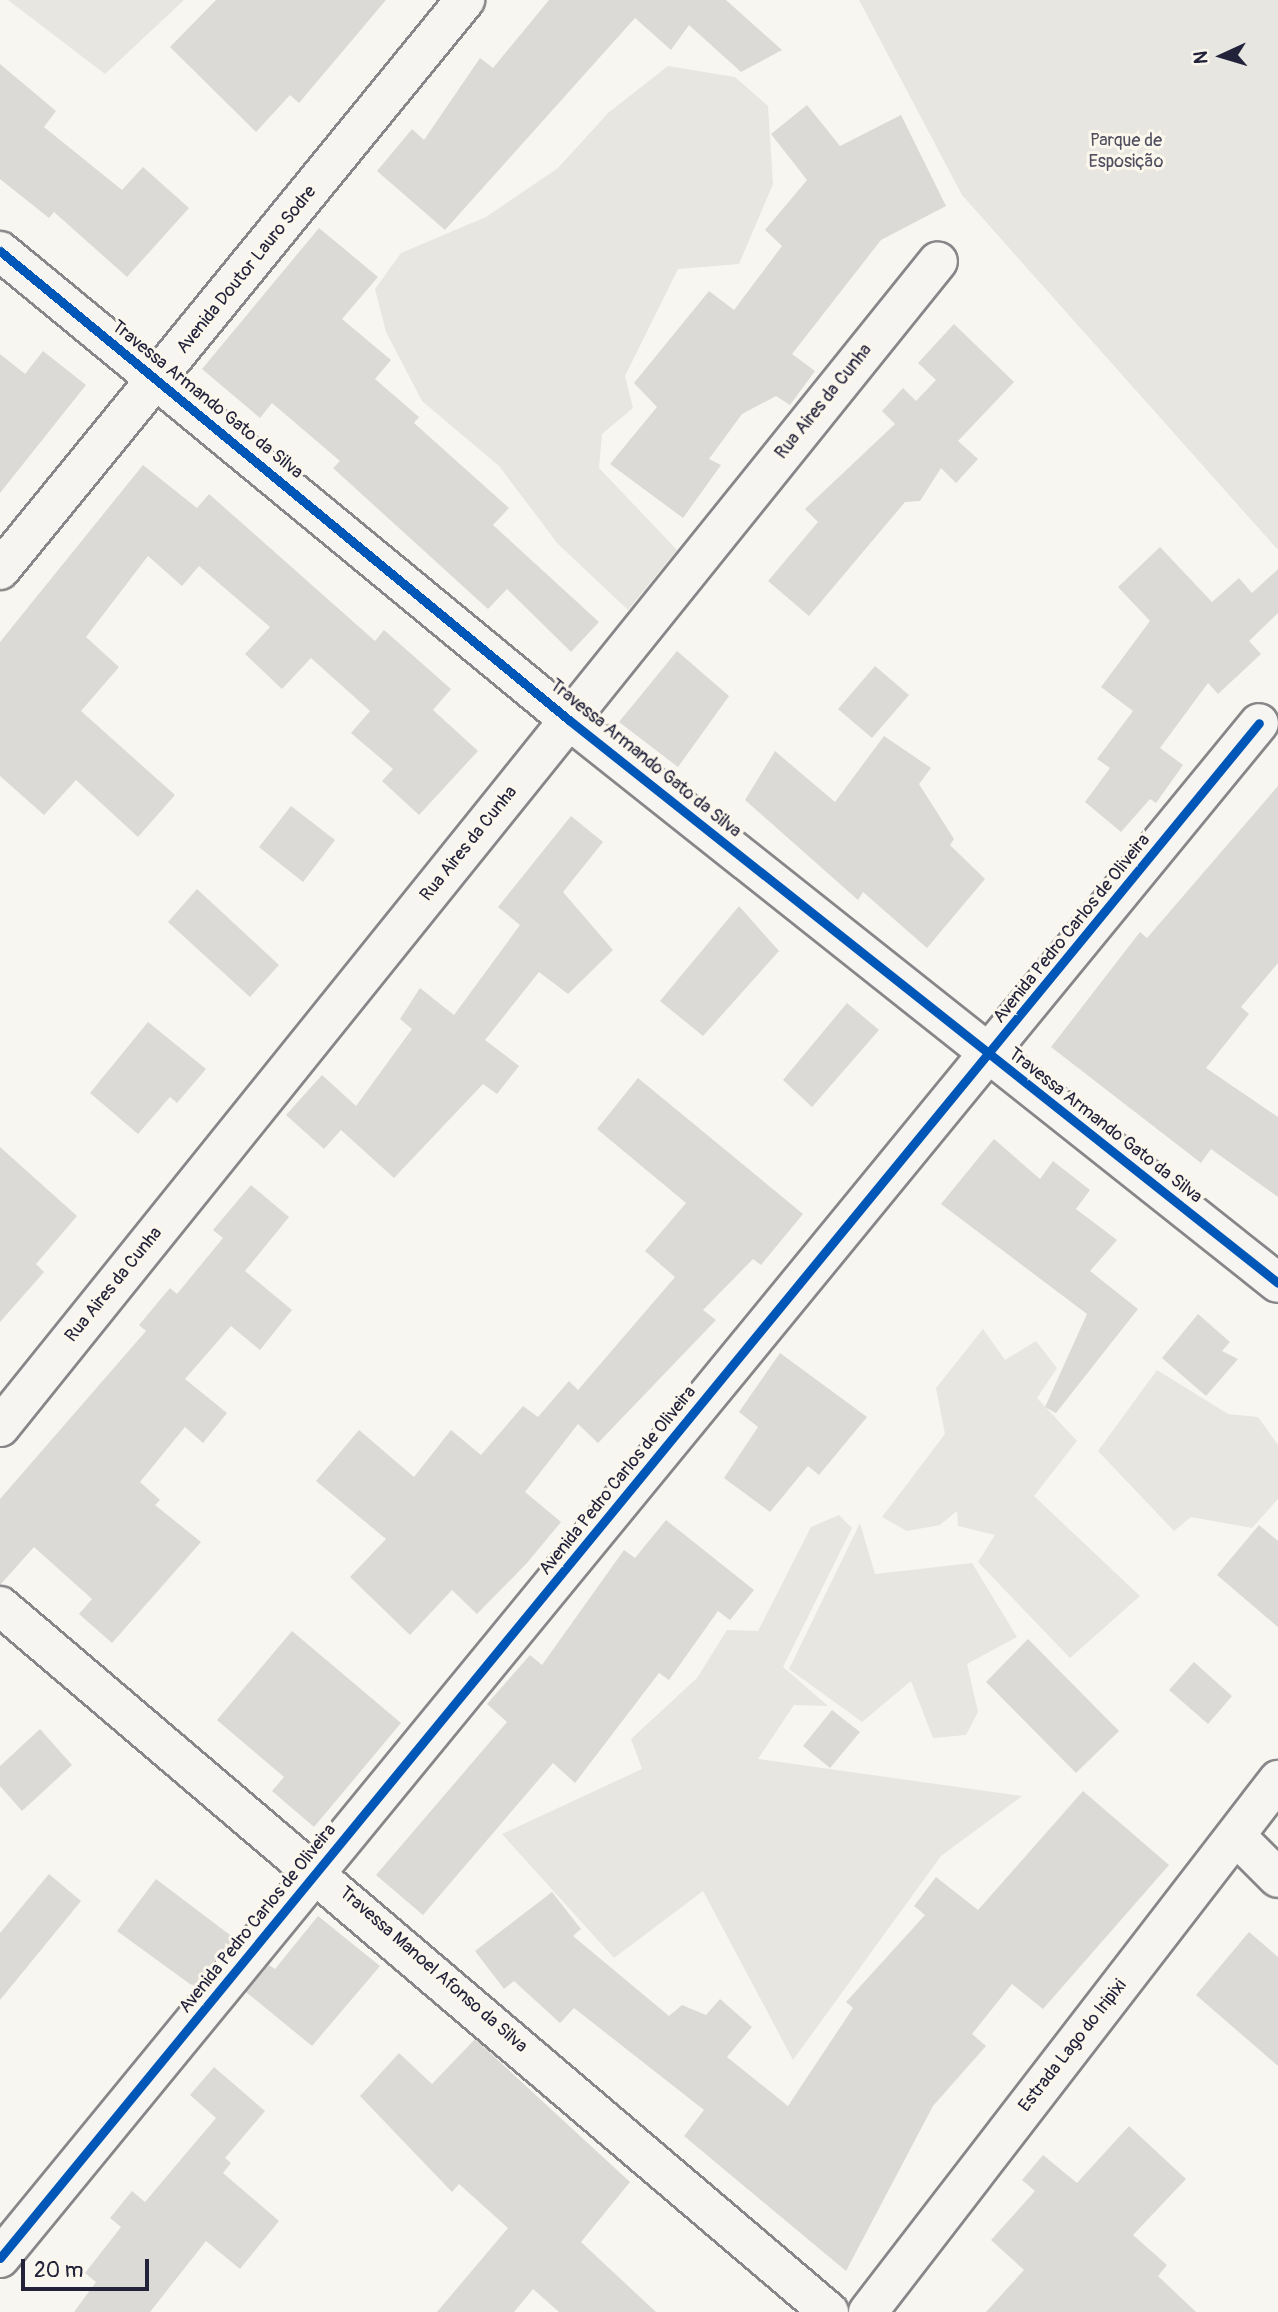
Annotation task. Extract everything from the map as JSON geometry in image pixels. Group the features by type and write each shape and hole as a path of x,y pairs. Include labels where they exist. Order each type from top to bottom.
{"street":[{"name":"Avenida Doutor Lauro Sodre","path":"0,570 159,380 465,0"},
{"name":"Travessa Armando Gato da Silva","path":"0,251 569,720 1278,1283"},
{"name":"Rua Aires da Cunha","path":"0,1427 938,261"},
{"name":"Avenida Pedro Carlos de Oliveira","path":"0,2258 990,1055 1259,723"},
{"name":"Travessa Manoel Afonso da Silva","path":"0,1606 318,1871 829,2312"},
{"name":"Estrada Lago do Iripixi","path":"868,2312 1278,1780"},
{"path":"1236,1836 1278,1878"}],"green space":[{"path":"8,0 184,0 105,74"},
{"name":"Parque de Esposição","path":"859,0 1278,0 1278,550 962,195"},
{"path":"668,66 735,77 768,106 773,184 739,264 678,269 625,376 633,408 602,434 599,468 677,550 628,610 558,544 499,466 422,401 386,332 375,289 401,253 486,217 558,168 608,113"},
{"path":"983,1329 1005,1360 1036,1341 1057,1368 1037,1398 1077,1441 1034,1496 1140,1596 1070,1658 978,1562 995,1535 958,1526 957,1511 940,1525 907,1531 882,1517 945,1434 936,1388"},
{"path":"1157,1370 1228,1414 1258,1417 1278,1445 1278,1499 1252,1528 1191,1517 1174,1531 1098,1451"},
{"path":"839,1515 852,1528 783,1667 828,1706 794,1705 758,1759 1022,1796 941,1856 793,2060 703,1891 614,1958 502,1834 642,1769 631,1739 697,1678 727,1630 758,1631 811,1527"},
{"path":"860,1523 875,1574 972,1563 1017,1637 967,1664 978,1712 966,1735 933,1738 911,1681 862,1722 789,1669"}],"building":[{"path":"216,0 386,0 299,103 290,95 256,132 170,47"},
{"path":"549,0 726,0 782,50 741,72 689,25 671,50 635,18 445,230 377,171 412,129 424,140 480,58 493,68"},
{"path":"0,64 56,111 44,127 122,190 143,167 189,208 127,277 54,212 49,218 0,179"},
{"path":"807,105 840,146 901,115 946,206 881,240 792,354 815,371 790,405 776,396 742,414 709,459 721,465 683,518 610,464 657,407 634,383 709,291 734,310 782,246 765,230 807,180 771,134"},
{"path":"319,228 378,277 342,319 391,360 375,379 419,417 414,423 509,508 493,525 599,622 571,652 507,589 488,609 333,468 340,461 272,403 260,418 202,369"},
{"path":"954,324 1014,382 958,441 978,459 956,483 941,468 920,501 905,502 809,616 768,581 818,522 805,509 895,424 882,411 903,388 916,401 936,380 918,363"},
{"path":"43,351 86,385 0,493 0,354 25,374"},
{"path":"143,465 197,508 209,494 375,641 384,630 451,689 433,710 478,751 419,815 382,781 393,769 351,733 370,711 311,658 282,689 245,654 270,627 199,566 182,586 148,556 86,637 119,667 81,711 175,795 138,837 76,780 44,815 0,776 0,642"},
{"path":"1160,547 1212,602 1239,578 1252,593 1278,569 1278,613 1249,641 1261,654 1218,694 1208,683 1160,748 1183,765 1156,803 1150,799 1121,832 1085,802 1110,768 1097,759 1133,711 1101,687 1150,621 1118,587"},
{"path":"677,651 729,696 678,767 619,722"},
{"path":"875,666 909,695 872,738 838,709"},
{"path":"884,736 931,768 919,784 954,839 950,845 985,879 927,948 863,892 858,900 745,800 775,751 835,802"},
{"path":"1278,786 1278,963 1241,1007 1249,1014 1206,1068 1278,1117 1278,1197 1211,1149 1201,1163 1051,1047 1140,932 1147,938"},
{"path":"291,806 335,840 303,882 259,847"},
{"path":"571,816 603,842 563,892 613,950 568,994 539,972 485,1040 519,1066 497,1094 483,1084 394,1178 341,1130 324,1149 286,1115 322,1075 356,1106 412,1029 400,1019 420,988 454,1015 520,925 498,907"},
{"path":"197,889 279,965 250,997 168,922"},
{"path":"739,906 779,951 703,1036 660,1001"},
{"path":"847,1003 879,1030 812,1107 783,1080"},
{"path":"148,1022 206,1069 177,1103 170,1097 138,1134 90,1093"},
{"path":"638,1078 803,1214 761,1265 753,1259 703,1310 716,1320 598,1443 578,1424 525,1492 561,1522 527,1563 477,1614 452,1590 410,1635 350,1577 386,1539 316,1481 359,1430 414,1477 451,1430 481,1455 523,1406 538,1417 569,1381 578,1390 675,1277 645,1251 686,1203 597,1129"},
{"path":"994,1139 1040,1179 1053,1161 1090,1190 1076,1209 1117,1240 1090,1271 1138,1309 1056,1413 1045,1407 1087,1314 941,1204"},
{"path":"0,1147 77,1216 36,1264 44,1272 0,1322"},
{"path":"251,1185 289,1217 245,1271 292,1310 260,1350 231,1326 185,1379 227,1413 203,1443 185,1427 140,1482 160,1500 155,1505 201,1542 112,1643 79,1614 92,1599 34,1547 0,1585 0,1499 146,1331 139,1325 170,1288 177,1294 223,1238 213,1230"},
{"path":"1198,1314 1230,1342 1222,1351 1238,1359 1206,1396 1162,1358"},
{"path":"780,1353 867,1417 819,1475 808,1466 770,1512 724,1478 758,1427 739,1412"},
{"path":"666,1520 754,1590 730,1620 718,1611 669,1680 659,1673 575,1783 553,1763 423,1915 376,1875 507,1722 487,1704 530,1655 542,1665 624,1550 635,1558"},
{"path":"1259,1525 1278,1541 1278,1627 1217,1575"},
{"path":"292,1631 401,1723 314,1827 272,1791 284,1777 217,1720"},
{"path":"1028,1639 1119,1731 1076,1773 986,1682"},
{"path":"1194,1662 1232,1696 1208,1724 1169,1690"},
{"path":"832,1710 860,1732 830,1768 803,1746"},
{"path":"40,1729 72,1765 22,1811 0,1786 0,1766"},
{"path":"1083,1791 1169,1865 1043,2009 1012,1984 972,2034 986,2046 933,2106 846,2271 684,2136 704,2110 574,2008 560,2023 514,1981 504,1989 475,1951 552,1892 581,1929 573,1936 669,2016 682,2005 706,2015 720,1999 752,2027 727,2057 788,2106 853,2008 846,2002 925,1915 914,1906 936,1877 978,1910"},
{"path":"49,1874 81,1901 0,2000 0,1933"},
{"path":"156,1879 234,1938 194,1987 117,1931"},
{"path":"318,1916 380,1966 312,2046 246,1992 269,1965 275,1969"},
{"path":"1249,1932 1278,1957 1278,2066 1196,1995"},
{"path":"475,2039 630,2182 581,2242 656,2312 559,2312 533,2289 514,2312 437,2312 508,2228 459,2184 452,2192 360,2096 399,2053 432,2084"},
{"path":"214,2067 265,2111 225,2158 231,2163 223,2173 279,2221 240,2269 206,2241 150,2312 74,2312 96,2282 85,2273 121,2227 110,2218 132,2191 145,2202 216,2118 190,2095"},
{"path":"1129,2126 1186,2179 1133,2235 1167,2265 1158,2276 1196,2312 986,2312 1024,2270 991,2240 1035,2191 1022,2180 1043,2155 1077,2183"}],"cycle path":[{"path":"0,251 569,720 1278,1283"},
{"path":"0,2258 1259,723"}]}
